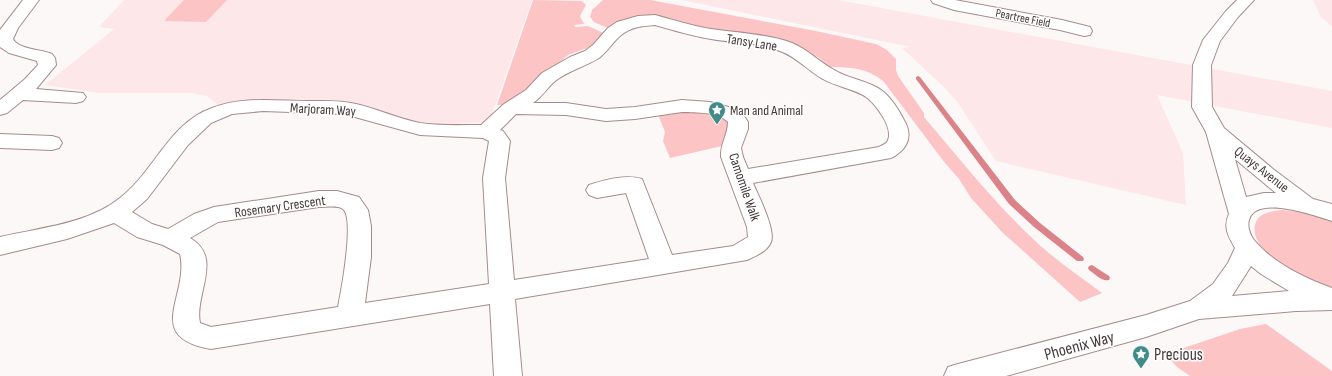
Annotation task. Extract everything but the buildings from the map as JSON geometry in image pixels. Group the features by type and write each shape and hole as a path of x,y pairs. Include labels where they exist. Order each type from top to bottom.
{"street":[{"path":"0,109 20,94 43,72 47,62 46,58 40,55 7,46 2,39 10,26 31,0"},
{"name":"Peartree Field","path":"940,0 954,5 1062,25 1084,31"},
{"name":"Quays Avenue","path":"1240,213 1216,132 1202,106 1202,66 1212,40 1232,14 1246,0"},
{"name":"Tansy Lane","path":"486,132 511,108 533,94 544,81 555,73 598,49 614,32 623,26 638,21 655,20 709,34 770,43 793,50 807,58 829,75 876,95 893,118 899,130 899,139 897,143 892,149 884,153 740,178"},
{"path":"20,94 76,97"},
{"name":"Marjoram Way","path":"0,246 97,221 116,213 130,203 174,148 201,121 209,115 229,109 252,106 346,108 373,114 420,129 486,132"},
{"name":"Camomile Walk","path":"501,292 738,254 757,244 760,234 731,151 738,129 738,122 735,117 729,113 691,106 606,115 566,109 511,108"},
{"path":"486,132 496,136 500,141 494,178 508,376"},
{"name":"Quays Avenue","path":"1216,132 1265,174 1309,205"},
{"path":"0,142 52,143"},
{"path":"597,190 634,184 663,265"},
{"name":"Rosemary Crescent","path":"170,238 214,215 319,199 337,199 347,201 357,210 359,226 359,257 350,316"},
{"path":"1332,213 1309,205 1286,200 1266,200 1250,205 1240,213 1237,223 1239,235 1248,248 1264,264 1286,280 1332,299"},
{"path":"116,213 145,231 170,238 187,247 192,252 194,269 185,310 185,321 191,331 197,335 207,338 215,338 501,292"},
{"name":"Phoenix Way","path":"1199,309 1222,290 1238,268 1248,248"},
{"name":"Phoenix Way","path":"958,376 987,373 1199,309 1274,302 1332,299"}],"shaded area":[{"path":"124,0 532,0 489,122 453,124 406,121 374,110 220,107 207,96 192,93 99,93 45,85 114,29 99,27"},
{"path":"184,0 227,0 206,22 164,21"},
{"path":"533,0 582,1 586,5 580,16 584,24 574,25 575,27 588,26 606,34 590,47 568,55 533,86 504,105 497,105"},
{"path":"603,0 650,0 816,31 876,44 887,50 896,59 896,70 898,76 924,113 924,117 984,188 1033,239 1050,254 1102,293 1080,302 1002,232 971,198 959,179 945,163 884,82 878,77 858,69 829,67 818,57 783,42 675,23 610,29 594,22 590,17 592,10"},
{"path":"681,0 838,0 1332,91 1332,128 1157,95 1183,153 1186,205 996,161 958,103 946,89 902,48 911,47"},
{"path":"1313,0 1332,0 1332,26 1321,17"},
{"path":"667,112 707,113 731,121 722,146 670,158 663,141 665,132 659,117 661,114"},
{"path":"1282,210 1312,214 1332,222 1332,287 1296,273 1283,265 1261,247 1256,236 1256,221 1266,213"},
{"path":"1266,324 1332,371 1332,376 1190,376 1177,367 1166,354 1240,329"}],"waterway":[{"path":"918,78 1012,202 1037,225 1080,259"},
{"path":"1092,268 1106,278"}],"place":[{"name":"Man and Animal","path":"717,125"},
{"name":"Precious","path":"1141,369"}]}
